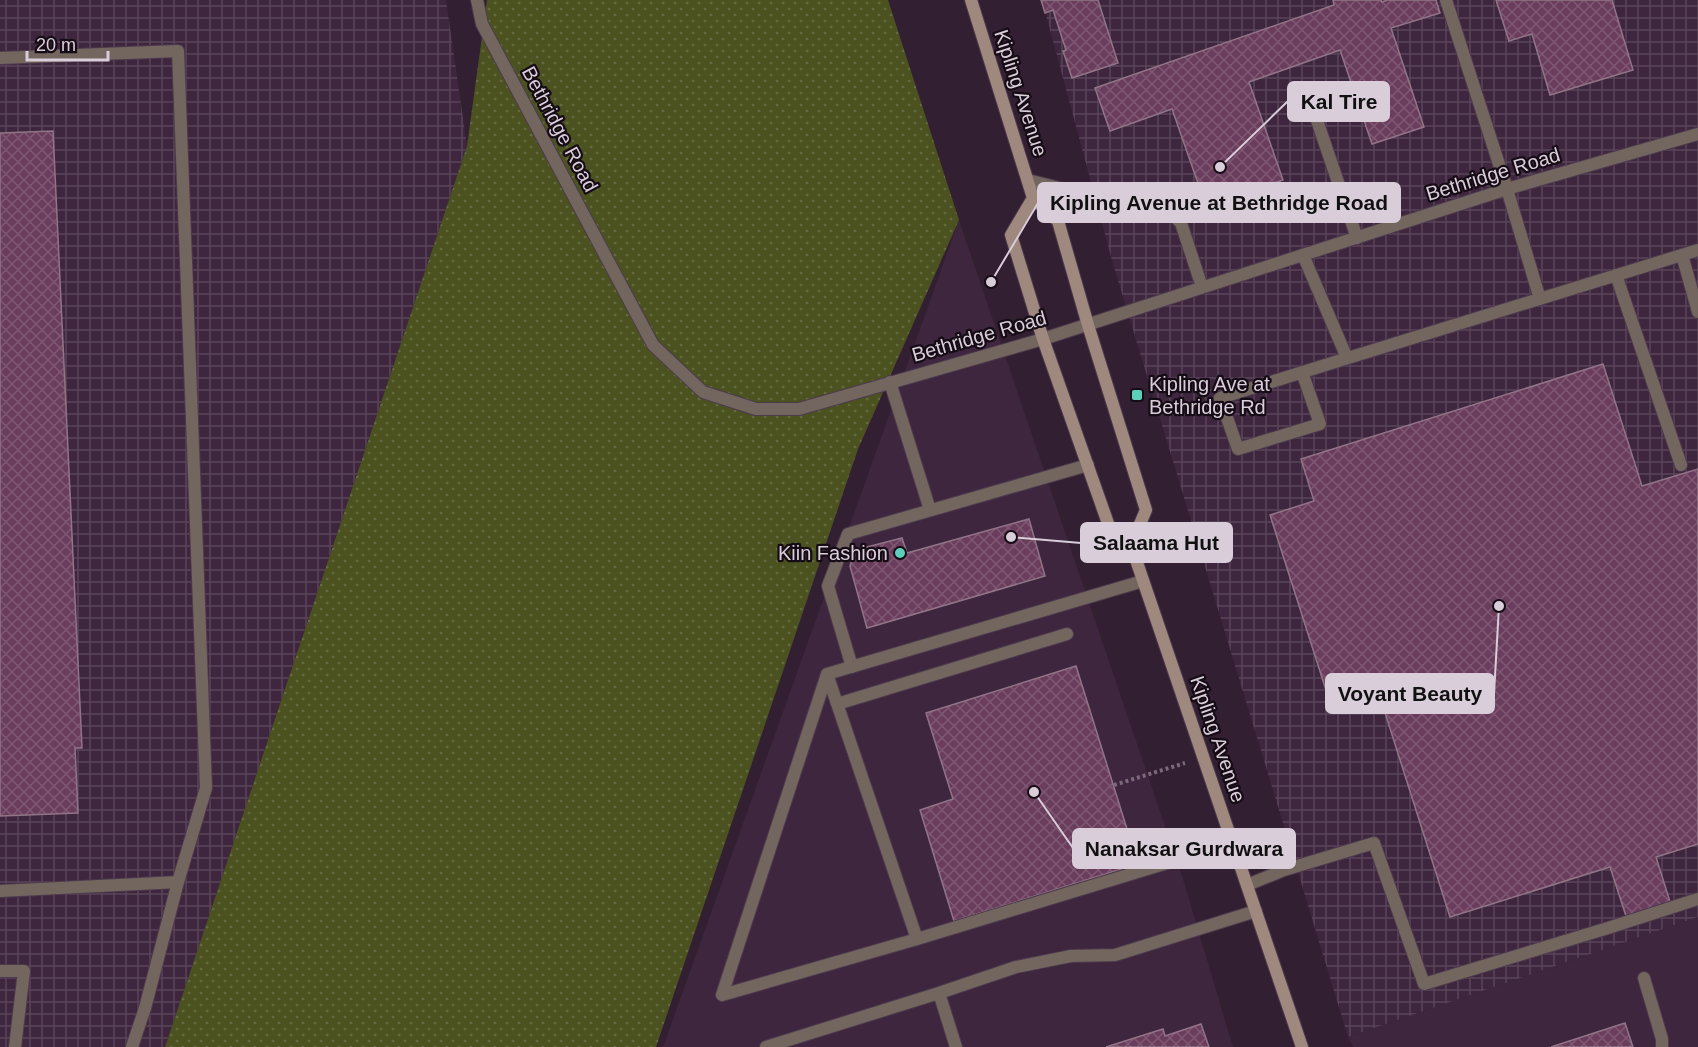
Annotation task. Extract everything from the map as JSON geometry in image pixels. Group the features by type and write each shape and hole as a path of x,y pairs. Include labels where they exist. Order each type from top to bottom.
{"main road":[{"name":"Kipling Avenue","path":"971,0 1033,198"},
{"path":"1033,198 1058,221 1088,325 1146,510 1131,545 1110,529 1043,339 1011,235 1033,198"},
{"name":"Kipling Avenue","path":"1131,545 1302,1047"}],"street":[{"name":"Bethridge Road","path":"477,0 482,24 653,345 704,392 756,409 799,409 1043,339 1507,189 1698,134"},
{"path":"1446,0 1540,299"},
{"path":"0,58 178,51 206,788 132,1047"},
{"path":"1307,91 1357,238"},
{"path":"1028,180 1086,195 1148,199 1166,208 1181,224 1202,287"},
{"path":"1302,372 1320,424 1238,449 1220,398 1302,372 1347,358 1698,250"},
{"path":"1303,255 1347,358"},
{"path":"1682,255 1698,312"},
{"path":"1616,275 1681,465"},
{"path":"890,382 930,510"},
{"path":"852,666 828,586 848,534 1088,465"},
{"path":"827,674 1143,581"},
{"path":"837,704 1067,634"},
{"path":"827,674 917,939"},
{"path":"827,674 722,995 917,939 1233,843"},
{"path":"1247,885 1284,870 1374,843 1424,984 1698,899"},
{"path":"0,891 178,882"},
{"path":"766,1047 1016,967 1071,956 1115,955 1256,911"},
{"path":"0,971 24,970 15,1047"},
{"path":"1644,978 1662,1039 1662,1047"},
{"path":"939,993 956,1047"}],"path":[{"path":"1114,785 1203,757"}],"shaded area":[{"path":"0,0 446,0 467,146 165,1047 0,1047"},
{"path":"1042,0 1698,0 1698,917 1348,1037 1113,264"},
{"path":"959,220 1183,879 1233,1047 663,1047"},
{"path":"1698,917 1698,1047 1353,1047 1348,1037"}],"green space":[{"path":"487,0 888,0 959,220 858,449 656,1047 165,1047 467,146"}],"building":[{"path":"1041,0 1098,0 1118,63 1072,78 1053,10 1045,13"},
{"path":"1333,0 1381,0 1382,2 1387,0 1436,0 1440,13 1391,28 1424,127 1372,144 1340,50 1249,82 1283,180 1206,206 1172,109 1110,131 1095,88 1334,5"},
{"path":"1496,0 1612,0 1633,70 1550,95 1532,34 1509,41"},
{"path":"53,131 82,748 75,748 78,813 0,816 0,133"},
{"path":"1603,364 1642,486 1698,469 1698,844 1656,857 1671,905 1627,919 1610,867 1450,917 1380,697 1333,712 1270,515 1314,501 1301,459"},
{"path":"1029,519 1045,576 867,628 850,566 855,550 902,538 907,553"},
{"path":"1076,666 1138,864 954,921 920,810 953,799 926,713"},
{"path":"1625,1023 1633,1047 1551,1047"},
{"path":"1201,1024 1209,1047 1106,1047 1163,1029 1165,1036"}],"place":[{"name":"Kal Tire","path":"1220,167"},
{"name":"Kipling Avenue at Bethridge Road","path":"991,282"},
{"name":"Kipling Ave at Bethridge Rd","path":"1137,395"},
{"name":"Salaama Hut","path":"1011,537"},
{"name":"Kiin Fashion","path":"900,553"},
{"name":"Voyant Beauty","path":"1499,606"},
{"name":"Nanaksar Gurdwara","path":"1034,792"}]}
